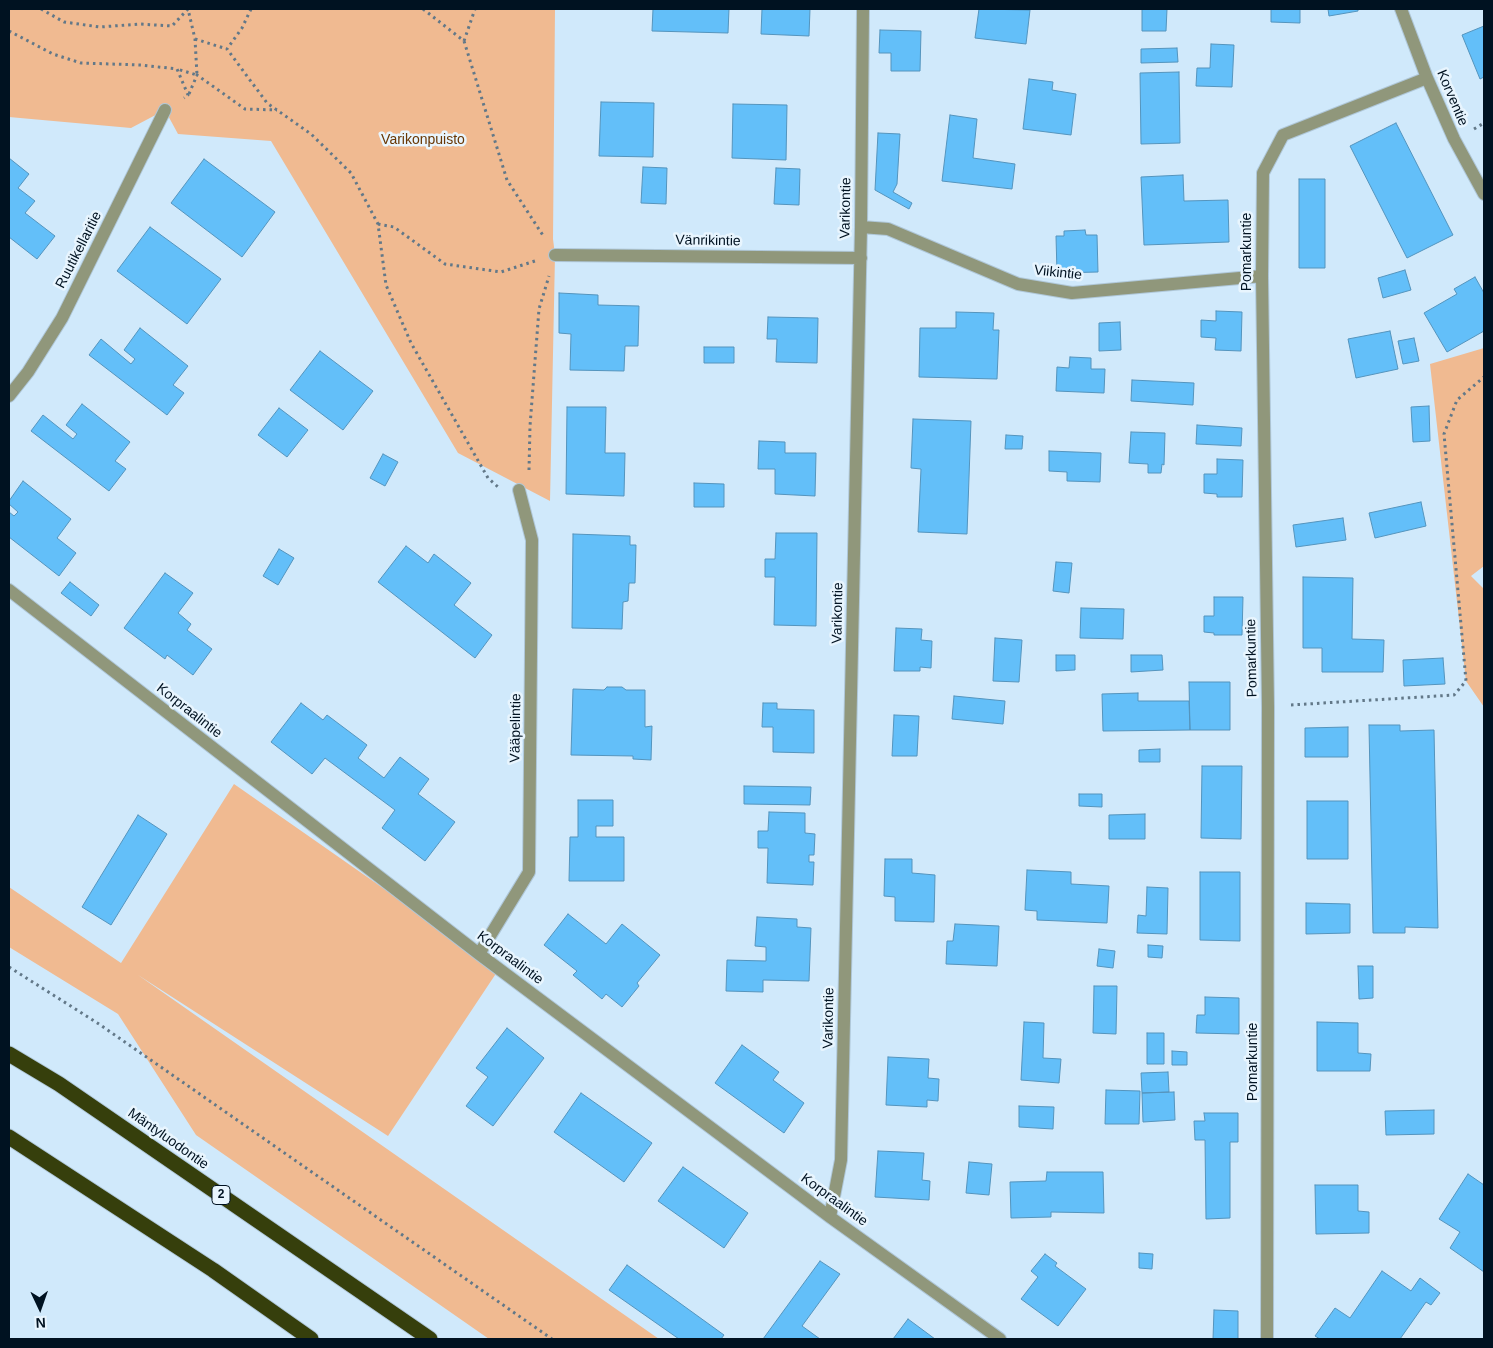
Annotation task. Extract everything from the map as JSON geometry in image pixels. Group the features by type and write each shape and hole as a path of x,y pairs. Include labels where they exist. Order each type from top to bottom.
{"highway":[{"name":"Mäntyluodontie","path":"9,1054 60,1084 430,1339"},
{"path":"9,1137 213,1270 311,1339"}],"street":[{"name":"Varikontie","path":"830,1217 841,1160 861,227 863,9"},
{"name":"Korventie","path":"1401,9 1427,78 1454,139 1484,194"},
{"name":"Pomarkuntie","path":"1267,1339 1268,707 1262,276 1263,174 1283,135 1427,78"},
{"name":"Ruutikellaritie","path":"9,396 28,372 62,318 165,110"},
{"name":"Viikintie","path":"861,227 888,229 1018,284 1072,293 1262,276"},
{"name":"Vänrikintie","path":"555,255 860,258"},
{"name":"Vääpelintie","path":"479,954 529,872 532,540 519,490"},
{"name":"Korpraalintie","path":"9,590 479,954 830,1217 1000,1339"}],"path":[{"path":"41,9 64,22 100,27 140,24 172,26 188,9"},
{"path":"165,110 188,95 197,75 195,39 188,9"},
{"path":"227,49 242,28 251,9"},
{"path":"195,39 227,49 268,103 311,134 351,172 378,224 386,285 412,343 488,478 502,490 519,490 529,481 530,426 539,310 555,255 507,180 464,41 423,9"},
{"path":"464,41 475,9"},
{"path":"9,31 53,54 81,63 141,65 177,69 197,75 246,109 277,110"},
{"path":"177,69 188,95"},
{"path":"378,224 394,227 445,264 501,272 555,255"},
{"path":"1268,707 1454,695 1466,681 1444,434 1456,400 1484,377"},
{"path":"9,967 99,1024 552,1339"}],"green space":[{"name":"Varikonpuisto","path":"9,9 555,9 553,239 555,255 550,501 458,453 271,141 178,134 165,110 131,128 9,117"},
{"path":"1484,348 1484,566 1471,576 1484,589 1484,707 1466,681 1430,364"},
{"path":"234,784 499,969 388,1136 138,975 659,1339 489,1339 196,1135 118,1014 9,947 9,887 121,963"}],"building":[{"path":"653,9 729,9 728,33 652,31"},
{"path":"762,9 810,9 809,36 761,34"},
{"path":"979,9 1030,10 1026,44 975,38"},
{"path":"1142,9 1167,9 1166,31 1142,31"},
{"path":"1271,9 1300,9 1300,23 1271,22"},
{"path":"1328,9 1358,9 1358,11 1329,16"},
{"path":"1484,26 1484,77 1480,79 1462,35"},
{"path":"880,30 921,31 920,71 891,71 891,53 879,53"},
{"path":"1211,44 1234,45 1232,87 1196,86 1197,68 1210,68"},
{"path":"1177,48 1178,62 1141,63 1141,49"},
{"path":"1179,72 1180,143 1141,144 1140,73"},
{"path":"1029,79 1053,82 1052,90 1076,94 1071,135 1023,129"},
{"path":"601,102 654,103 653,157 599,156"},
{"path":"733,104 787,105 786,160 732,158"},
{"path":"950,115 977,119 973,158 1015,164 1012,189 942,181"},
{"path":"1396,123 1453,235 1407,258 1350,146"},
{"path":"878,133 900,134 897,184 893,192 912,203 909,209 875,190"},
{"path":"9,158 29,174 18,188 35,201 25,213 55,236 37,259 9,237"},
{"path":"204,159 275,212 242,257 171,203"},
{"path":"643,167 667,168 666,204 641,203"},
{"path":"776,168 800,169 799,205 774,204"},
{"path":"1183,175 1184,201 1228,200 1229,242 1144,245 1141,177"},
{"path":"1299,179 1325,179 1325,268 1299,268"},
{"path":"150,227 221,279 187,324 117,271"},
{"path":"1085,230 1086,235 1097,235 1098,272 1057,273 1056,236 1064,236 1064,231"},
{"path":"1405,270 1411,290 1383,298 1378,278"},
{"path":"1475,277 1484,293 1484,331 1447,352 1424,313 1457,294 1454,289"},
{"path":"559,293 598,295 598,305 639,306 638,346 625,346 624,371 570,370 571,334 559,333"},
{"path":"1216,311 1242,312 1241,351 1215,350 1216,338 1201,337 1201,320 1216,321"},
{"path":"956,312 994,313 993,330 999,330 997,379 919,377 920,328 956,328"},
{"path":"768,317 818,318 817,363 776,362 777,339 767,339"},
{"path":"1120,322 1121,350 1099,351 1099,323"},
{"path":"140,328 188,366 173,385 184,393 167,415 89,355 101,339 131,364 135,359 124,350"},
{"path":"1390,331 1398,369 1356,378 1348,339"},
{"path":"1414,338 1419,361 1403,364 1398,341"},
{"path":"704,347 734,347 734,363 704,363"},
{"path":"320,351 373,391 343,430 290,390"},
{"path":"1070,357 1091,358 1091,369 1105,369 1104,393 1056,391 1057,367 1069,368"},
{"path":"1132,380 1194,383 1193,405 1131,401"},
{"path":"82,404 130,442 115,461 126,469 109,491 31,431 43,415 73,439 77,434 66,425"},
{"path":"1429,406 1430,441 1413,442 1411,407"},
{"path":"567,407 606,407 605,453 625,453 624,496 566,494"},
{"path":"279,408 308,430 287,457 258,435"},
{"path":"913,419 971,421 967,534 918,532 921,469 911,468"},
{"path":"1197,425 1242,428 1241,446 1196,444"},
{"path":"1131,432 1165,433 1164,465 1162,464 1161,473 1148,473 1148,464 1129,463"},
{"path":"1006,435 1023,436 1022,449 1005,449"},
{"path":"759,441 785,442 785,453 816,453 815,496 775,494 775,469 758,469"},
{"path":"1049,451 1101,453 1100,482 1067,481 1067,472 1049,471"},
{"path":"383,454 398,462 385,486 370,478"},
{"path":"1217,459 1243,460 1242,497 1217,497 1217,494 1204,493 1204,474 1217,474"},
{"path":"23,481 71,519 57,538 76,553 59,576 9,537 9,512 14,516 18,512 9,504 9,501"},
{"path":"694,483 724,484 724,507 694,507"},
{"path":"1421,502 1426,526 1375,538 1369,513"},
{"path":"1343,518 1346,540 1296,547 1293,525"},
{"path":"776,533 817,533 816,626 774,625 775,577 765,577 765,559 775,559"},
{"path":"573,534 630,536 630,545 636,545 635,583 629,583 628,601 623,602 622,629 572,628"},
{"path":"406,546 428,563 434,554 471,583 454,605 492,635 475,658 378,582"},
{"path":"279,549 294,558 278,585 263,576"},
{"path":"1056,562 1072,563 1069,593 1053,591"},
{"path":"165,573 193,593 178,613 191,624 187,630 212,649 193,675 167,655 165,659 124,628"},
{"path":"1303,577 1353,578 1352,639 1384,640 1383,672 1322,672 1322,648 1303,648"},
{"path":"70,582 99,605 91,616 61,593"},
{"path":"1214,597 1243,597 1242,635 1214,635 1214,633 1204,632 1204,616 1214,616"},
{"path":"1081,608 1124,609 1123,639 1080,638"},
{"path":"896,628 922,629 921,640 932,641 931,668 920,667 920,671 894,671"},
{"path":"995,638 1022,640 1019,682 993,681"},
{"path":"1056,655 1075,655 1075,670 1056,671"},
{"path":"1131,655 1162,655 1163,670 1131,672"},
{"path":"1443,658 1445,684 1404,686 1403,660"},
{"path":"1189,682 1230,682 1230,730 1190,730"},
{"path":"607,687 645,690 645,727 652,726 651,760 633,759 633,756 571,755 573,689 604,690"},
{"path":"1138,693 1138,701 1189,701 1190,730 1103,731 1102,694"},
{"path":"954,696 1005,701 1003,724 952,719"},
{"path":"301,703 323,720 327,715 367,745 358,758 384,778 400,757 429,779 418,794 455,822 425,861 382,828 395,810 325,758 312,774 271,742"},
{"path":"763,703 777,703 777,709 814,710 814,753 773,752 773,727 762,727"},
{"path":"894,715 919,716 917,756 892,756"},
{"path":"1369,725 1400,725 1400,731 1434,730 1438,928 1405,927 1405,933 1373,933"},
{"path":"1348,727 1348,757 1305,757 1305,728"},
{"path":"1160,749 1160,762 1139,762 1139,750"},
{"path":"1202,766 1242,766 1241,839 1201,838"},
{"path":"744,786 811,787 810,805 744,804"},
{"path":"1079,794 1102,794 1102,807 1079,806"},
{"path":"578,800 613,800 613,826 596,826 596,837 624,837 624,881 569,881 570,837 578,837"},
{"path":"1307,801 1348,801 1348,859 1307,859"},
{"path":"769,812 805,813 805,833 815,834 814,855 809,855 809,862 814,862 813,885 767,883 768,848 758,848 758,831 768,831"},
{"path":"1145,814 1145,839 1109,839 1109,815"},
{"path":"138,815 167,834 111,925 82,907"},
{"path":"885,859 912,859 912,873 935,875 934,922 895,921 895,897 884,896"},
{"path":"1027,870 1071,872 1071,884 1109,886 1107,923 1037,920 1037,911 1025,910"},
{"path":"1200,872 1240,872 1240,941 1200,940"},
{"path":"1147,887 1168,888 1167,934 1137,933 1138,915 1146,916"},
{"path":"1306,903 1350,904 1350,933 1306,934"},
{"path":"568,914 606,944 622,924 660,955 637,983 639,986 622,1007 606,994 602,999 573,975 577,971 544,945"},
{"path":"757,917 797,919 797,927 811,928 809,981 763,980 763,992 726,991 727,960 766,961 766,947 755,946"},
{"path":"955,924 999,926 997,966 946,964 947,941 953,941"},
{"path":"1148,945 1163,946 1162,958 1148,957"},
{"path":"1099,949 1115,951 1113,968 1097,966"},
{"path":"1358,966 1373,966 1373,998 1359,999"},
{"path":"1094,986 1117,986 1116,1034 1093,1033"},
{"path":"1205,997 1239,998 1239,1034 1196,1033 1197,1015 1205,1015"},
{"path":"1024,1022 1044,1023 1043,1058 1061,1059 1059,1083 1021,1080"},
{"path":"1317,1022 1358,1023 1358,1053 1371,1054 1370,1071 1317,1071"},
{"path":"507,1028 544,1058 493,1126 466,1106 488,1077 476,1068"},
{"path":"1147,1033 1164,1033 1164,1064 1147,1064"},
{"path":"742,1045 779,1072 773,1080 804,1103 784,1133 715,1083"},
{"path":"1172,1051 1187,1052 1187,1065 1172,1065"},
{"path":"888,1057 929,1059 928,1078 939,1079 938,1101 927,1100 927,1107 886,1105"},
{"path":"1168,1072 1169,1092 1142,1093 1141,1073"},
{"path":"1106,1090 1140,1091 1139,1124 1105,1124"},
{"path":"1174,1092 1175,1120 1143,1122 1142,1093"},
{"path":"581,1093 652,1143 624,1182 554,1132"},
{"path":"1019,1106 1054,1107 1053,1129 1019,1127"},
{"path":"1434,1110 1434,1134 1386,1135 1385,1111"},
{"path":"1204,1113 1238,1113 1238,1142 1230,1142 1230,1218 1206,1219 1205,1140 1195,1140 1194,1121 1205,1121"},
{"path":"878,1151 924,1153 922,1180 930,1181 929,1200 875,1197"},
{"path":"969,1162 992,1164 989,1195 966,1193"},
{"path":"683,1167 748,1213 724,1248 658,1201"},
{"path":"1047,1172 1103,1172 1104,1213 1051,1212 1051,1217 1011,1218 1010,1182 1046,1181"},
{"path":"1468,1174 1484,1185 1484,1272 1450,1248 1460,1232 1439,1219"},
{"path":"1315,1185 1358,1185 1358,1211 1369,1212 1369,1233 1316,1234"},
{"path":"1139,1253 1153,1254 1152,1269 1139,1268"},
{"path":"1045,1254 1057,1263 1055,1266 1086,1289 1058,1326 1021,1299 1038,1277 1031,1271"},
{"path":"820,1261 840,1274 802,1326 820,1339 763,1339"},
{"path":"627,1265 724,1335 721,1339 679,1339 609,1290"},
{"path":"1382,1271 1411,1291 1420,1278 1440,1293 1431,1305 1426,1302 1400,1339 1320,1339 1315,1336 1335,1308 1350,1318"},
{"path":"1214,1310 1238,1311 1238,1339 1213,1339"},
{"path":"908,1319 935,1339 893,1339"}]}
